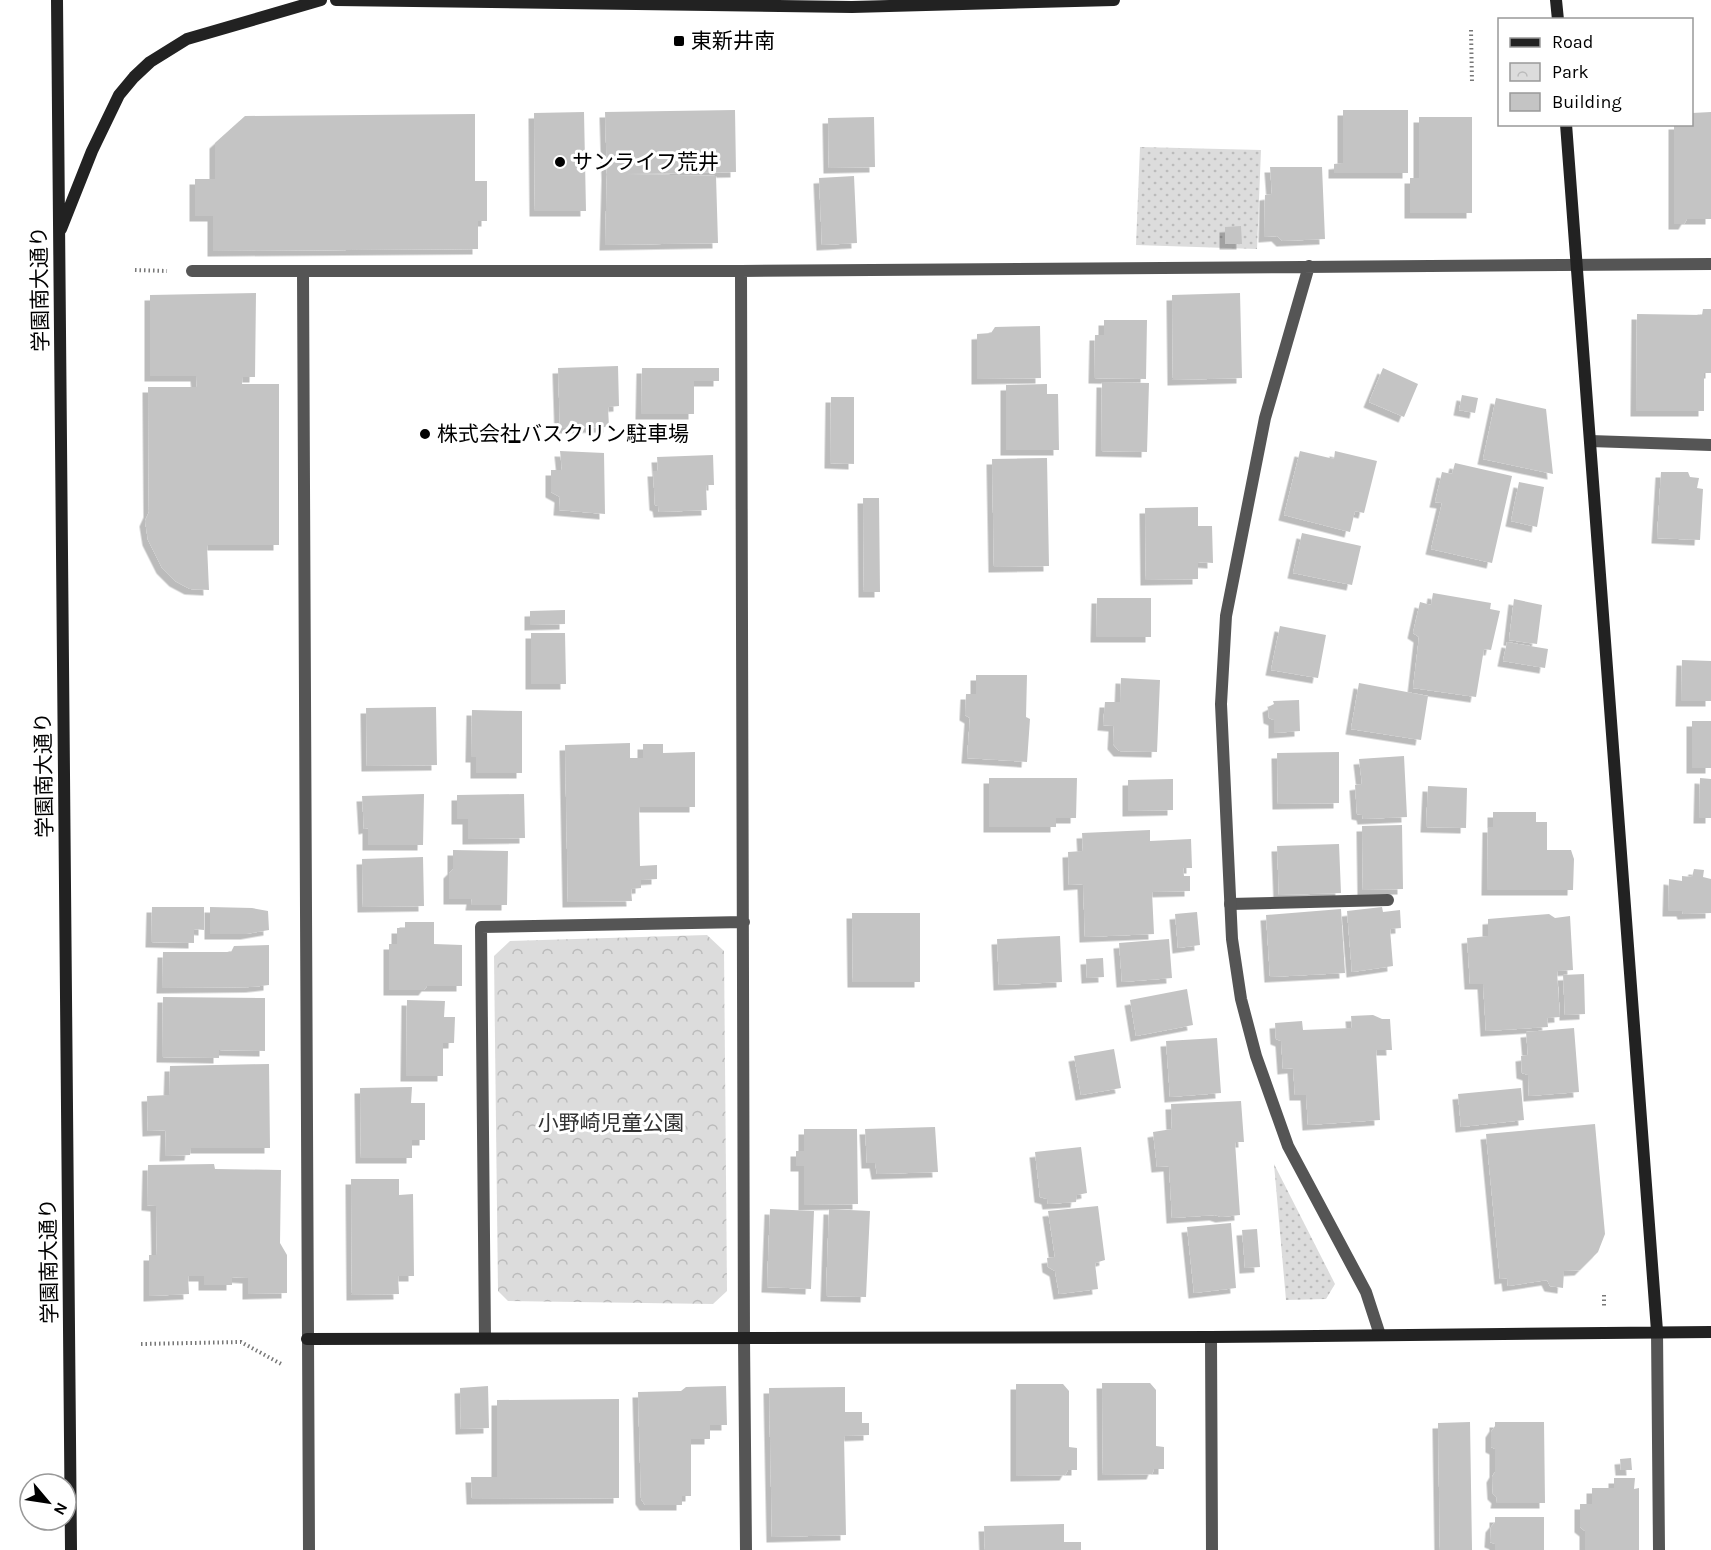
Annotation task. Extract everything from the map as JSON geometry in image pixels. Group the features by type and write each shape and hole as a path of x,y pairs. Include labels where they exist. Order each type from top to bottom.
{"main road":[{"name":"学園南大通り","path":"57,0 71,1550"},
{"path":"59,235 92,151 119,95 150,62 187,39 321,0"},
{"path":"336,0 852,7 1114,0"},
{"path":"1556,0 1558,18"},
{"path":"1566,126 1657,1331"},
{"path":"307,1340 1210,1337 1711,1332"}],"street":[{"path":"192,271 741,271 1711,264"},
{"path":"1308,266 1265,418 1226,616 1221,704 1232,939 1241,999 1257,1056 1288,1146 1366,1292 1380,1335"},
{"path":"741,271 746,1550"},
{"path":"303,272 309,1550"},
{"path":"1590,441 1711,445"},
{"path":"1230,904 1388,900"},
{"path":"484,1338 481,927 744,922"},
{"path":"1657,1331 1659,1550"},
{"path":"1210,1337 1212,1550"}],"path":[{"path":"1471,30 1472,82"},
{"path":"135,270 192,271"},
{"path":"141,1344 241,1342 285,1366"}],"green space":[{"path":"1140,147 1261,150 1257,249 1136,245"},
{"name":"小野崎児童公園","path":"707,935 724,951 727,1291 713,1304 508,1301 498,1291 494,956 510,941"},
{"path":"1274,1164 1335,1284 1326,1299 1286,1300"}],"building":[{"path":"735,110 736,172 626,174 716,176 718,243 605,245 607,175 605,112"},
{"path":"1343,110 1408,110 1408,173 1334,173 1334,164 1343,163"},
{"name":"サンライフ荒井","path":"584,112 586,211 535,211 534,113"},
{"path":"1711,112 1711,219 1687,219 1684,224 1674,224 1674,126 1693,126 1693,113"},
{"path":"475,114 475,181 487,181 487,221 478,221 478,249 213,251 213,216 195,216 195,179 215,179 215,143 245,116"},
{"path":"874,117 875,167 829,168 828,118"},
{"path":"1419,117 1472,117 1472,213 1410,213 1410,178 1419,178"},
{"path":"1270,167 1322,167 1325,239 1282,241 1277,236 1264,237 1265,195 1272,194"},
{"path":"854,176 857,243 822,245 819,178"},
{"path":"1241,226 1242,244 1225,244 1225,227"},
{"path":"256,293 255,377 243,377 242,384 279,384 279,545 207,545 209,590 190,589 175,581 162,568 148,540 145,521 149,512 148,387 197,387 196,376 150,376 150,295"},
{"path":"1240,293 1242,378 1173,380 1172,295"},
{"path":"1703,309 1711,309 1711,373 1704,373 1704,411 1636,411 1637,314 1702,315"},
{"path":"1104,320 1147,320 1146,379 1094,378 1095,335 1104,335"},
{"path":"1040,326 1041,378 977,379 977,334 991,333 995,327"},
{"path":"618,366 619,406 608,407 609,427 560,428 558,368"},
{"path":"642,368 719,368 719,381 694,381 694,414 641,414"},
{"path":"1383,368 1418,384 1404,417 1369,402"},
{"path":"1102,382 1149,383 1147,452 1101,451"},
{"path":"1047,384 1047,394 1058,394 1059,450 1006,450 1006,385"},
{"path":"1462,395 1478,398 1475,413 1459,410"},
{"path":"831,397 854,397 854,464 830,463"},
{"path":"1496,398 1546,409 1553,474 1483,459"},
{"path":"560,451 604,453 605,514 559,510 560,497 551,492 551,470 562,470"},
{"path":"1300,451 1334,459 1335,451 1377,461 1364,513 1355,511 1350,532 1284,515"},
{"path":"713,455 714,485 706,485 707,510 659,512 658,506 655,505 653,471 658,471 657,457"},
{"path":"1047,458 1049,566 994,567 992,459"},
{"path":"1455,463 1512,476 1492,563 1431,549 1442,503 1435,502 1442,472 1452,474"},
{"path":"1661,472 1688,472 1690,477 1699,478 1697,488 1703,489 1700,540 1657,538"},
{"path":"1519,482 1544,487 1537,527 1511,521"},
{"path":"863,498 879,498 880,592 864,592"},
{"path":"1198,507 1198,526 1212,526 1213,563 1198,562 1198,579 1146,580 1145,508"},
{"path":"1302,533 1361,546 1352,585 1293,573"},
{"path":"1433,593 1491,603 1490,609 1500,611 1491,650 1484,649 1476,697 1413,688 1419,637 1413,633 1420,602 1431,605"},
{"path":"1097,598 1151,598 1151,637 1096,637"},
{"path":"1514,599 1542,605 1537,644 1509,640"},
{"path":"565,610 565,624 530,625 530,611"},
{"path":"1280,626 1326,635 1318,678 1271,670"},
{"path":"531,633 565,633 566,684 531,684"},
{"path":"1507,642 1548,649 1545,668 1503,661"},
{"path":"1682,660 1711,661 1711,701 1681,701"},
{"path":"976,675 1027,675 1026,717 1030,719 1027,762 967,758 970,718 965,715 966,694 976,694"},
{"path":"1121,678 1160,680 1157,752 1119,751 1113,744 1114,726 1103,725 1105,702 1120,702"},
{"path":"1359,683 1428,696 1421,740 1351,729"},
{"path":"1299,700 1300,731 1274,733 1274,720 1269,718 1268,707 1274,704 1273,701"},
{"path":"436,707 437,765 367,766 366,708"},
{"path":"472,710 522,711 522,773 476,773 476,757 471,757"},
{"path":"1692,721 1711,721 1711,768 1692,768"},
{"path":"630,743 630,758 643,758 643,744 663,744 663,753 695,752 695,807 639,807 640,866 657,865 657,879 641,880 641,888 631,889 632,901 568,902 565,745"},
{"path":"1339,752 1339,803 1278,804 1277,753"},
{"path":"1404,756 1407,817 1363,819 1362,815 1357,814 1355,785 1362,784 1359,759"},
{"path":"989,778 1077,778 1076,818 1056,818 1056,827 989,827"},
{"path":"1700,778 1711,779 1711,818 1699,818"},
{"path":"1173,779 1173,810 1128,811 1128,780"},
{"path":"1428,786 1467,788 1466,828 1426,827"},
{"path":"424,794 423,845 368,845 368,828 364,829 362,796"},
{"path":"524,794 525,838 468,839 468,819 457,819 457,795"},
{"path":"1493,812 1536,812 1536,822 1547,822 1547,850 1571,850 1574,859 1573,890 1487,890 1488,827 1493,827"},
{"path":"1402,825 1403,889 1363,890 1362,826"},
{"path":"1150,830 1150,841 1191,839 1192,868 1183,868 1184,876 1190,876 1190,891 1152,892 1154,934 1085,937 1083,884 1069,885 1068,852 1083,851 1082,833"},
{"path":"1339,844 1341,893 1279,895 1277,846"},
{"path":"453,850 508,851 507,905 471,905 472,899 449,899 449,873 453,869"},
{"path":"423,857 424,906 363,907 362,859"},
{"path":"1694,869 1704,870 1703,877 1711,879 1711,913 1683,914 1682,911 1668,911 1669,879 1682,881 1682,876 1692,877"},
{"path":"152,907 204,907 204,930 194,929 194,943 151,942"},
{"path":"210,907 252,908 268,911 269,930 246,934 210,934"},
{"path":"1382,907 1383,912 1400,910 1401,928 1390,929 1393,966 1352,972 1347,911"},
{"path":"1341,909 1345,973 1270,977 1266,915"},
{"path":"1197,912 1200,945 1178,948 1175,914"},
{"path":"852,913 920,913 920,982 853,982"},
{"path":"1549,914 1555,918 1570,916 1573,970 1557,971 1560,1017 1547,1018 1548,1027 1486,1031 1483,984 1470,984 1467,938 1488,936 1488,919"},
{"path":"405,922 434,922 434,944 462,945 462,986 427,986 424,990 389,990 389,944 397,944 397,928 405,928"},
{"path":"1060,936 1062,982 999,985 997,939"},
{"path":"1169,939 1172,978 1122,982 1119,943"},
{"path":"269,945 269,985 162,988 163,952 231,952 234,946"},
{"path":"1103,958 1104,977 1087,978 1086,959"},
{"path":"1584,974 1585,1014 1565,1015 1563,975"},
{"path":"1187,989 1193,1025 1136,1036 1130,1000"},
{"path":"163,997 265,998 265,1051 219,1050 219,1058 162,1057"},
{"path":"407,1000 445,1001 444,1017 455,1017 454,1043 443,1043 443,1076 406,1076"},
{"path":"1373,1015 1382,1019 1390,1019 1392,1050 1376,1050 1380,1120 1308,1125 1306,1095 1295,1095 1293,1068 1283,1069 1281,1041 1276,1039 1275,1023 1302,1021 1303,1030 1352,1028 1351,1016"},
{"path":"1574,1028 1579,1092 1529,1096 1528,1075 1522,1073 1521,1056 1528,1055 1526,1032"},
{"path":"1217,1038 1221,1093 1170,1097 1166,1041"},
{"path":"1114,1049 1121,1088 1081,1095 1074,1056"},
{"path":"269,1064 270,1148 191,1148 190,1155 165,1156 166,1130 148,1131 147,1096 169,1095 170,1066"},
{"path":"412,1087 411,1103 425,1103 425,1140 412,1140 412,1158 361,1158 360,1088"},
{"path":"1521,1088 1524,1120 1461,1127 1458,1094"},
{"path":"1241,1101 1244,1142 1235,1142 1240,1215 1172,1218 1169,1166 1157,1167 1153,1132 1172,1129 1171,1104"},
{"path":"1595,1124 1605,1234 1598,1252 1580,1270 1564,1271 1563,1288 1550,1286 1547,1280 1508,1286 1507,1278 1500,1279 1486,1134"},
{"path":"935,1127 938,1172 877,1174 875,1163 867,1163 865,1129"},
{"path":"804,1129 857,1129 858,1204 804,1205 804,1166 796,1166 796,1151 804,1151"},
{"path":"1081,1147 1087,1193 1077,1195 1076,1202 1048,1204 1047,1199 1040,1197 1035,1152"},
{"path":"214,1164 215,1169 281,1170 280,1243 287,1255 287,1293 248,1294 248,1278 232,1277 232,1285 204,1285 204,1276 188,1276 189,1294 149,1296 149,1255 157,1255 156,1206 147,1205 148,1165"},
{"path":"351,1179 399,1179 399,1195 413,1194 414,1276 398,1276 399,1294 352,1295"},
{"path":"1098,1206 1105,1260 1095,1263 1098,1289 1059,1294 1055,1271 1048,1267 1047,1258 1055,1257 1048,1211"},
{"path":"770,1209 814,1211 811,1289 767,1287"},
{"path":"829,1209 870,1211 866,1297 826,1296"},
{"path":"1231,1223 1236,1288 1194,1293 1187,1227"},
{"path":"1257,1229 1260,1267 1245,1268 1242,1230"},
{"path":"1102,1383 1150,1383 1156,1390 1156,1446 1164,1447 1164,1469 1154,1469 1152,1474 1103,1475"},
{"path":"1016,1384 1063,1384 1069,1391 1069,1447 1077,1448 1077,1470 1068,1470 1065,1475 1016,1476"},
{"path":"488,1386 489,1428 461,1429 460,1388"},
{"path":"726,1386 727,1425 710,1425 710,1439 691,1439 691,1496 682,1496 682,1505 645,1505 641,1499 638,1392 681,1391 686,1387"},
{"path":"845,1387 845,1412 862,1412 862,1423 869,1423 869,1435 844,1436 846,1535 772,1537 769,1388"},
{"path":"619,1399 619,1498 472,1499 471,1477 497,1477 497,1400"},
{"path":"1470,1422 1472,1550 1440,1550 1438,1423"},
{"path":"1495,1422 1544,1422 1545,1503 1496,1503 1492,1477 1495,1472 1495,1449 1491,1447 1491,1432"},
{"path":"1631,1458 1632,1470 1621,1470 1620,1459"},
{"path":"1614,1478 1635,1478 1634,1489 1639,1488 1639,1550 1585,1550 1585,1531 1580,1527 1580,1504 1592,1504 1592,1488 1614,1488"},
{"path":"1495,1517 1544,1517 1544,1550 1495,1550 1495,1544 1490,1542 1491,1527 1495,1522"},
{"path":"1064,1524 1064,1542 1081,1542 1081,1550 985,1550 984,1526"}],"place":[{"name":"東新井南","path":"679,41"},
{"name":"サンライフ荒井","path":"560,162"},
{"name":"株式会社バスクリン駐車場","path":"425,434"}]}
